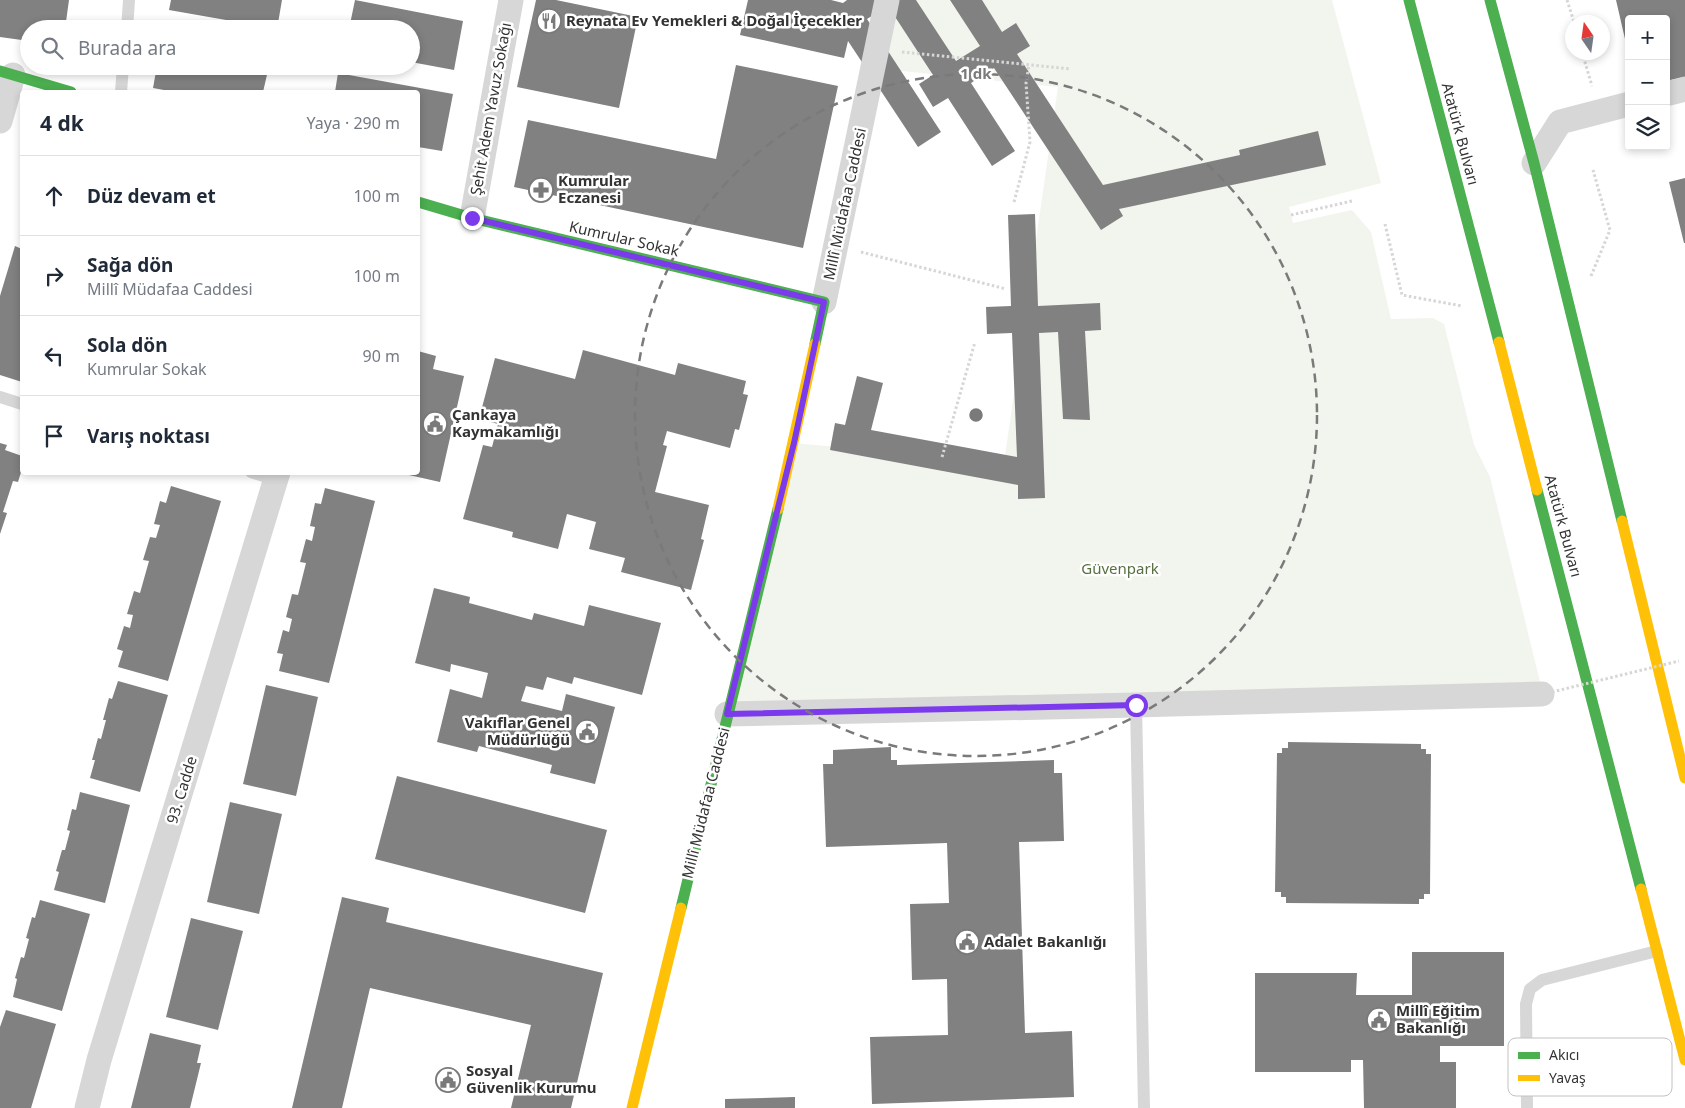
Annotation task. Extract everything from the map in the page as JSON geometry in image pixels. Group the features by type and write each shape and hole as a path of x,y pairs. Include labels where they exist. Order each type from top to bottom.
{"main road":[{"name":"Atatürk Bulvarı","path":"1409,0 1685,1060"},
{"path":"1490,0 1534,164 1685,778"},
{"path":"7,73 64,90"},
{"name":"Kumrular Sokak","path":"420,203 472,218 824,302"},
{"name":"Millî Müdafaa Caddesi","path":"632,1108 791,453 824,302"}],"street":[{"name":"Şehit Adem Yavuz Sokağı","path":"472,218 511,0"},
{"name":"Millî Müdafaa Caddesi","path":"824,302 887,0"},
{"path":"0,121 7,73"},
{"path":"1670,93 1685,89"},
{"path":"1534,164 1560,122 1625,105"},
{"name":"93. Cadde","path":"87,1108 102,1051 277,476"},
{"path":"727,714 1547,693"}],"lane":[{"path":"128,20 129,0"},
{"path":"121,90 122,75"},
{"path":"0,397 20,403"},
{"path":"1136,705 1144,1108"},
{"path":"1526,1038 1526,1004 1530,989 1542,980 1658,951"}],"path":[{"path":"1567,0 1572,15"},
{"path":"876,49 1071,69"},
{"path":"1584,60 1599,112"},
{"path":"1014,202 1030,142 1026,83 1028,65"},
{"path":"1593,170 1610,230"},
{"path":"1291,215 1352,202"},
{"path":"1385,224 1402,296 1491,311"},
{"path":"836,245 1006,289"},
{"path":"942,457 976,342"},
{"path":"1547,693 1679,661"}],"green space":[{"name":"Güvenpark","path":"887,0 1332,0 1381,183 1289,207 1293,223 1352,210 1371,232 1391,319 1433,318 1444,324 1474,445 1490,477 1540,682 727,714 794,443 1004,463 1058,87 873,68"}],"building":[{"path":"0,0 69,0 66,20 20,20 20,40 0,37"},
{"path":"171,0 282,0 279,20 226,20 169,10"},
{"path":"355,0 463,21 454,70 420,64 420,20 351,20"},
{"path":"536,0 556,0 638,17 619,108 517,87"},
{"path":"748,0 831,0 843,3 847,0 916,0 956,61 980,46 950,0 982,0 1002,32 1016,23 1030,46 1017,54 1103,185 1240,155 1239,150 1318,131 1326,165 1119,209 1123,216 1101,230 994,68 971,83 1015,151 992,166 948,98 933,107 919,84 933,75 888,6 867,19 941,132 918,147 848,41 844,58 740,35"},
{"path":"1616,0 1685,0 1685,77 1670,80 1670,15 1625,15 1625,39"},
{"path":"736,65 838,86 803,248 514,187 528,120 716,159"},
{"path":"155,75 267,75 263,90 164,90 153,88"},
{"path":"338,75 349,75 453,94 442,151 420,147 420,90 335,90"},
{"path":"1685,178 1685,243 1684,243 1669,182"},
{"path":"1035,214 1038,306 1100,303 1101,330 1085,331 1090,420 1063,419 1058,332 1039,333 1045,498 1018,499 1018,485 830,450 835,423 845,425 857,376 883,383 871,430 1017,457 1012,333 987,334 986,307 1011,306 1008,215"},
{"path":"15,246 20,248 20,381 0,375 0,296"},
{"path":"583,350 675,375 678,363 746,381 743,394 748,395 739,430 735,429 730,448 667,431 663,445 667,446 655,492 709,505 701,539 704,540 691,590 621,572 625,558 589,549 596,522 567,514 558,549 512,537 513,532 463,519 483,445 492,447 498,424 479,419 495,358 575,379"},
{"name":"Çankaya Kaymakamlığı","path":"420,352 436,356 433,369 464,376 440,482 409,475 420,475"},
{"path":"0,443 7,445 5,450 20,455 20,475 18,482 13,481 3,512 7,513 0,534"},
{"path":"171,486 221,501 168,681 118,667 123,651 117,649 124,626 130,628 133,615 127,614 134,591 140,593 149,561 143,560 150,537 156,538 160,525 154,524 160,501 166,503"},
{"path":"325,488 375,501 329,683 279,671 283,654 277,653 283,630 289,632 292,619 286,617 292,594 298,595 306,563 300,562 306,539 312,541 315,527 310,526 315,503 321,504"},
{"path":"434,588 470,597 469,603 532,620 534,613 584,626 589,605 661,623 642,695 574,677 572,684 547,677 543,690 526,686 521,701 562,711 566,694 615,707 595,784 550,773 552,765 479,746 477,752 437,742 450,689 482,698 488,673 451,664 450,672 415,663"},
{"path":"118,681 168,695 140,792 90,778 95,760 92,760 98,738 101,739 106,720 103,720 109,698 112,699"},
{"path":"266,685 318,697 296,796 243,784"},
{"path":"1288,742 1421,744 1421,749 1426,749 1426,754 1431,754 1430,894 1424,894 1424,899 1419,899 1419,904 1286,903 1286,897 1281,897 1281,892 1275,892 1277,753 1282,753 1282,748 1288,748"},
{"name":"Adalet Bakanlığı","path":"891,747 891,760 897,760 897,765 1054,760 1054,773 1062,773 1064,841 1019,842 1025,1033 1072,1031 1074,1097 872,1104 870,1037 948,1035 947,979 912,980 910,904 949,903 947,843 826,847 823,764 833,764 833,750"},
{"path":"397,776 607,830 585,913 375,859"},
{"path":"80,792 130,805 105,903 54,890 59,872 56,871 62,850 65,850 70,831 67,830 72,809 76,810"},
{"path":"230,802 282,814 259,914 207,902"},
{"path":"342,897 389,908 386,922 603,973 571,1108 511,1108 531,1025 370,988 342,1108 292,1108"},
{"path":"40,900 90,914 62,1011 13,997 17,979 15,978 21,957 24,958 29,939 26,938 32,917 35,918"},
{"path":"191,918 243,931 218,1030 166,1017"},
{"name":"Millî Eğitim Bakanlığı","path":"1412,952 1504,952 1504,1046 1440,1046 1440,1062 1456,1062 1456,1108 1364,1108 1363,1060 1351,1060 1351,1072 1255,1072 1255,973 1357,973 1356,995 1412,995"},
{"path":"6,1010 56,1024 31,1108 0,1108 0,1027"},
{"path":"150,1033 201,1045 197,1063 201,1063 190,1108 131,1108"},
{"path":"795,1097 795,1108 725,1108 725,1099"}],"traffic: fast":[{"path":"1409,0 1499,342"},
{"path":"1490,0 1534,163 1622,521"},
{"path":"0,71 64,90"},
{"path":"420,203 472,218 824,302 815,344"},
{"path":"1537,490 1641,889"},
{"path":"681,908 778,509"}],"traffic: slow":[{"path":"1499,342 1537,490"},
{"path":"778,509 815,344"},
{"path":"1622,521 1685,778"},
{"path":"1641,889 1685,1060"},
{"path":"632,1108 681,908"}],"place":[{"name":"Reynata Ev Yemekleri & Doğal İçecekler","path":"549,21"},
{"name":"Kumrular Eczanesi","path":"541,190"},
{"name":"Çankaya Kaymakamlığı","path":"435,424"},
{"name":"Vakıflar Genel Müdürlüğü","path":"587,732"},
{"name":"Adalet Bakanlığı","path":"967,942"},
{"name":"Millî Eğitim Bakanlığı","path":"1379,1020"},
{"name":"Sosyal Güvenlik Kurumu","path":"448,1080"}],"route":[{"path":"472,218 824,302 794,443 727,714 1136,705"}]}
